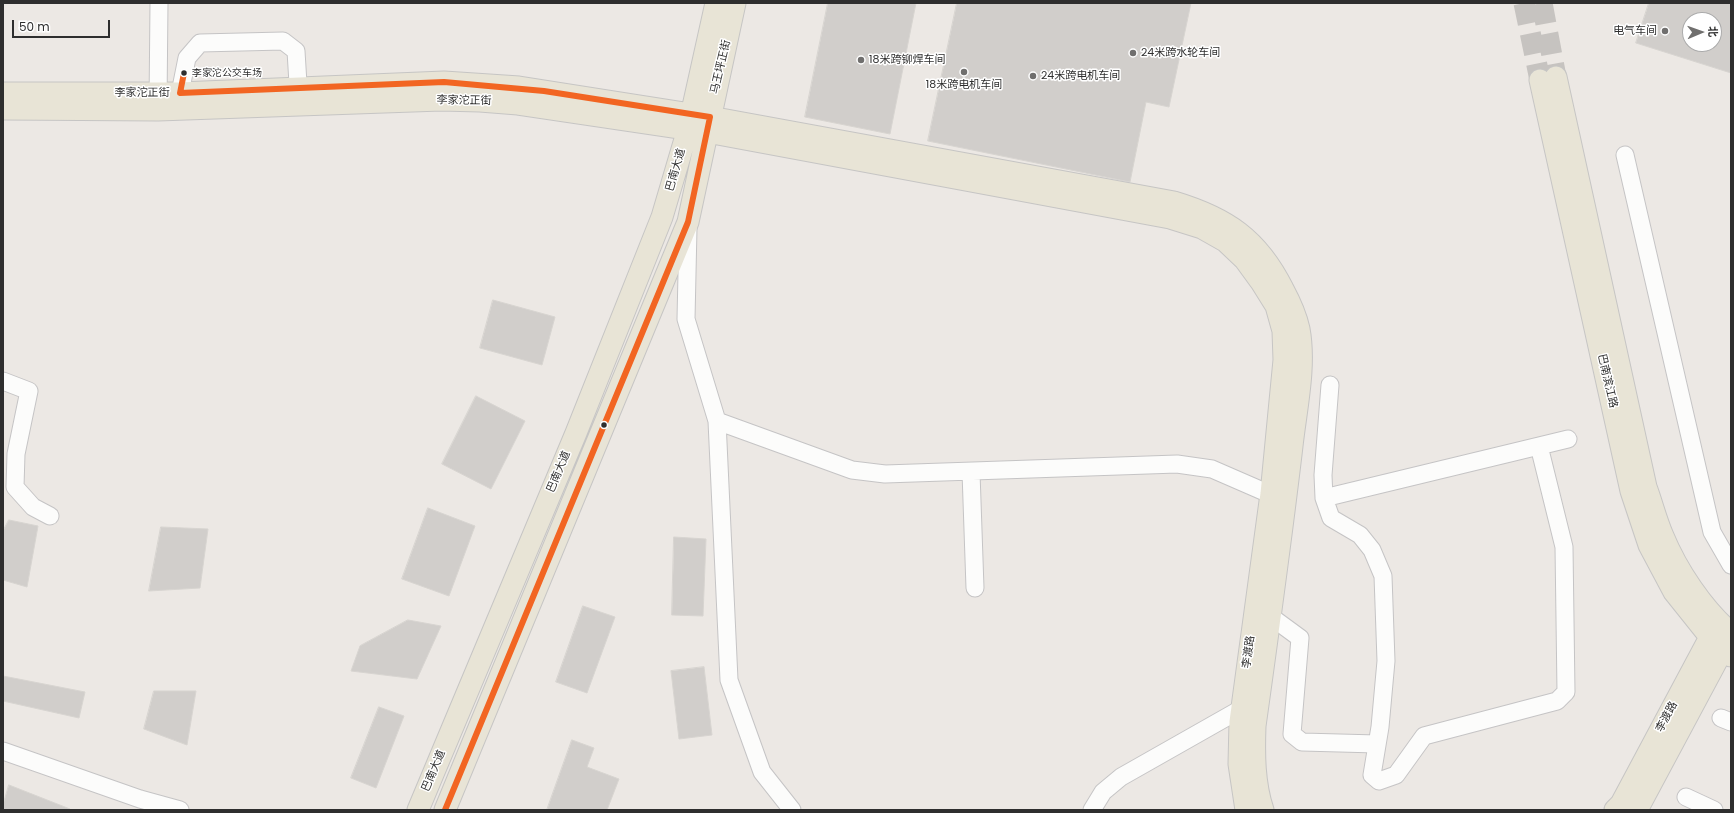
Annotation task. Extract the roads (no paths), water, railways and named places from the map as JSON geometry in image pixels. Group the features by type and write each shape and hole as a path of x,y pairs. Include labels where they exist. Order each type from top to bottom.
{"main road":[{"name":"马王坪正街","path":"699,123 716,3"},
{"name":"马王坪正街","path":"699,123 735,3"},
{"name":"巴南滨江路","path":"1548,78 1646,487 1663,537 1687,581 1724,639"},
{"name":"李家沱正街","path":"3,93 158,101 180,93 480,101 518,104 699,123 1174,202 1202,211 1223,222 1244,236 1263,256 1277,277 1291,304 1299,329 1301,362 1278,498"},
{"name":"李家沱正街","path":"3,109 298,96"},
{"name":"巴南大道","path":"445,810 688,222 699,123"},
{"name":"巴南大道","path":"418,810 576,433 699,123"},
{"name":"李渡路","path":"1263,810 1260,801 1254,763 1255,733 1270,616 1278,498"},
{"name":"李渡路","path":"1246,810 1239,764 1241,709 1278,498"},
{"name":"李渡路","path":"1615,810 1621,804 1724,639"},
{"name":"李渡路","path":"1637,810 1724,639"}],"street":[{"path":"158,101 160,3"},
{"path":"180,93 187,58 200,43 283,41 296,51 298,96"},
{"path":"1625,155 1712,532 1731,565"},
{"path":"688,222 686,319 717,421 729,680 762,772 792,810"},
{"path":"3,381 29,391 16,454 14,486 33,508 50,516"},
{"path":"1330,385 1323,475 1324,498 1331,518 1360,535 1372,550 1383,576 1386,661 1380,727 1372,775 1379,781 1396,775 1424,736 1557,701 1566,692 1564,547 1539,446"},
{"path":"717,421 852,470 885,474 1177,464 1212,469 1278,498"},
{"path":"1324,498 1568,438"},
{"path":"971,472 974,588"},
{"path":"1270,616 1300,638 1292,734 1302,742 1377,744"},
{"path":"1092,810 1103,792 1121,777 1241,709"},
{"path":"3,751 140,799 180,810"},
{"path":"1686,797 1714,810"}],"tunnel":[{"path":"1524,3 1540,80"},
{"path":"1542,3 1556,77"}],"place":[{"name":"电气车间","path":"1665,31"},
{"name":"24米跨水轮车间","path":"1133,53"},
{"name":"18米跨铆焊车间","path":"861,60"},
{"name":"18米跨电机车间","path":"964,72"},
{"name":"李家沱公交车场","path":"184,73"},
{"name":"24米跨电机车间","path":"1033,76"}]}
